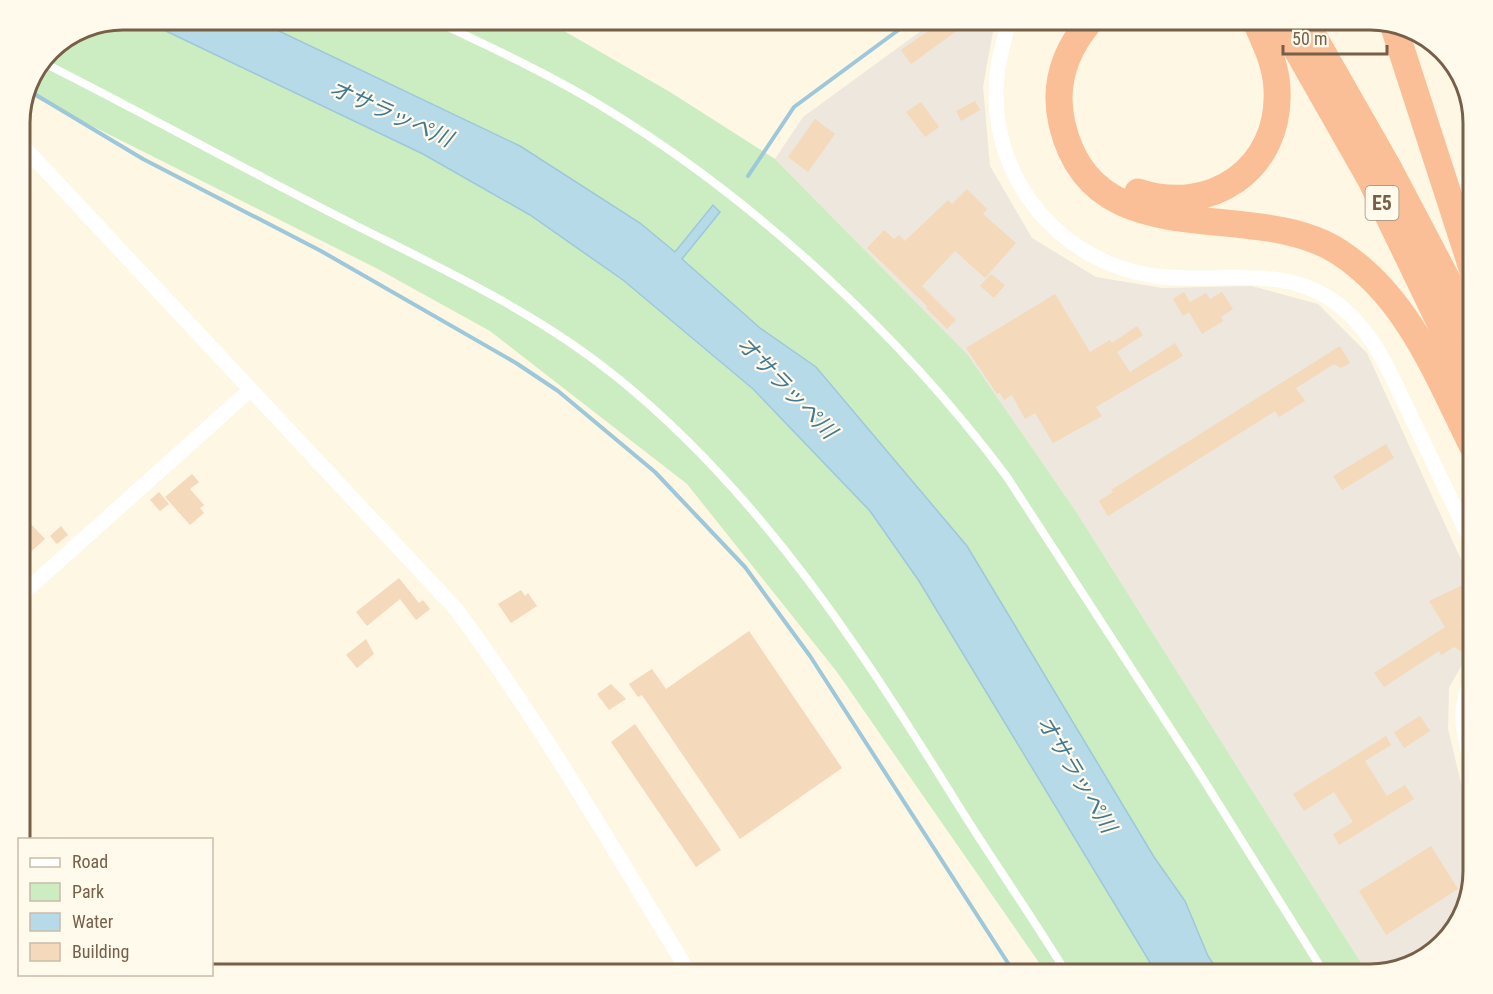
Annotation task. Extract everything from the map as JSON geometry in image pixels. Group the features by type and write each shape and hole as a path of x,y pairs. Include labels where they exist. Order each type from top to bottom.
{"highway":[{"path":"1084,30 1065,60 1058,92 1064,132 1077,162 1093,183 1113,198 1136,209 1170,217 1293,233 1326,245 1354,262 1382,287 1403,313 1463,428"},
{"path":"1100,30 1093,38 1081,64 1074,105 1078,125 1095,159 1114,179 1137,192 1171,199 1203,195 1230,184 1250,168 1263,150 1274,123 1277,90 1273,64 1259,30"},
{"name":"E5","path":"1286,30 1371,180 1463,371"},
{"name":"E5","path":"1310,30 1389,169 1463,310"},
{"path":"1396,34 1463,240"}],"street":[{"path":"1008,30 997,76 999,128 1004,149 1018,183 1048,224 1092,256 1130,271 1171,277 1275,279 1306,287 1337,304 1355,319 1377,348 1463,524"},
{"path":"30,154 455,608 485,648 566,772 683,964"},
{"path":"30,587 249,390"},
{"path":"1463,696 1463,718"}],"lane":[{"path":"453,30 602,106 676,155 783,238 837,287 897,349 974,433 1007,477 1198,771 1318,964"},
{"path":"50,66 354,224 450,270 533,316 619,379 656,411 701,454 756,514 826,601 888,692 1059,964"}],"shaded area":[{"path":"922,30 993,30 983,87 990,166 1032,238 1096,277 1162,288 1252,286 1318,304 1367,353 1463,564 1463,663 1449,688 1448,729 1463,791 1462,883 1453,912 1436,937 1426,945 1394,961 1362,964 1075,510 968,355 775,159 803,117"}],"green space":[{"path":"123,30 164,30 423,154 530,215 623,280 752,389 870,511 919,581 1151,964 1040,964 837,672 687,484 490,331 376,268 34,97 40,82 49,67 62,53 93,35"},
{"path":"277,30 562,30 670,92 775,159 968,355 1075,510 1362,964 1213,964 1185,901 816,367 760,328 520,146"}],"water":[{"name":"オサラッペ川","path":"164,30 277,30 520,146 640,223 675,252 713,205 720,212 682,259 760,328 816,367 967,546 1154,857 1185,901 1213,964 1151,964 919,581 870,511 753,389 623,280 530,215 423,154"}],"building":[{"path":"930,30 958,30 911,64 901,50"},
{"path":"975,101 980,110 961,121 956,111"},
{"path":"921,102 939,127 925,137 906,112"},
{"path":"815,119 835,134 808,172 788,157"},
{"path":"967,189 987,209 983,214 1016,243 985,278 955,251 922,286 956,320 947,329 926,308 927,306 867,248 884,230 894,239 899,235 905,241 948,200 952,204"},
{"path":"991,274 1005,285 994,298 980,286"},
{"path":"1184,292 1190,302 1206,293 1210,299 1222,292 1233,309 1221,317 1223,321 1202,334 1189,312 1183,316 1173,299"},
{"path":"1055,294 1090,352 1110,340 1112,343 1137,326 1143,335 1117,352 1130,372 1175,343 1183,356 1096,407 1102,416 1053,443 1035,413 1025,419 1012,395 1004,400 1000,393 997,394 966,348"},
{"path":"1340,346 1350,363 1341,368 1334,364 1296,388 1305,401 1279,417 1275,411 1108,516 1099,501 1113,492 1111,490"},
{"path":"1386,444 1394,458 1342,490 1333,476"},
{"path":"192,474 199,482 190,489 204,505 200,508 204,513 190,525 165,497"},
{"path":"159,492 169,504 160,511 150,500"},
{"path":"30,523 45,539 30,552"},
{"path":"61,526 68,535 57,544 50,536"},
{"path":"399,578 419,603 423,600 430,609 416,620 400,599 367,626 356,612"},
{"path":"1463,585 1463,623 1460,625 1463,627 1463,652 1454,647 1441,655 1439,651 1384,687 1374,673 1445,627 1429,601"},
{"path":"521,590 525,596 528,593 537,606 511,623 498,604"},
{"path":"749,631 842,768 740,839 642,695 638,697 629,684 652,669 666,689"},
{"path":"366,639 374,654 357,668 346,655"},
{"path":"611,684 626,699 609,710 597,694"},
{"path":"1420,716 1430,731 1404,748 1394,732"},
{"path":"635,724 721,850 696,867 611,742"},
{"path":"1386,736 1391,745 1365,761 1387,796 1405,785 1414,799 1339,845 1333,834 1353,822 1334,792 1304,811 1293,794"},
{"path":"1431,846 1458,889 1386,935 1359,891"}],"waterway":[{"path":"748,176 794,107 898,30"},
{"path":"35,94 143,159 321,251 516,363 558,391 655,472 745,567 810,656 1009,964"}]}
